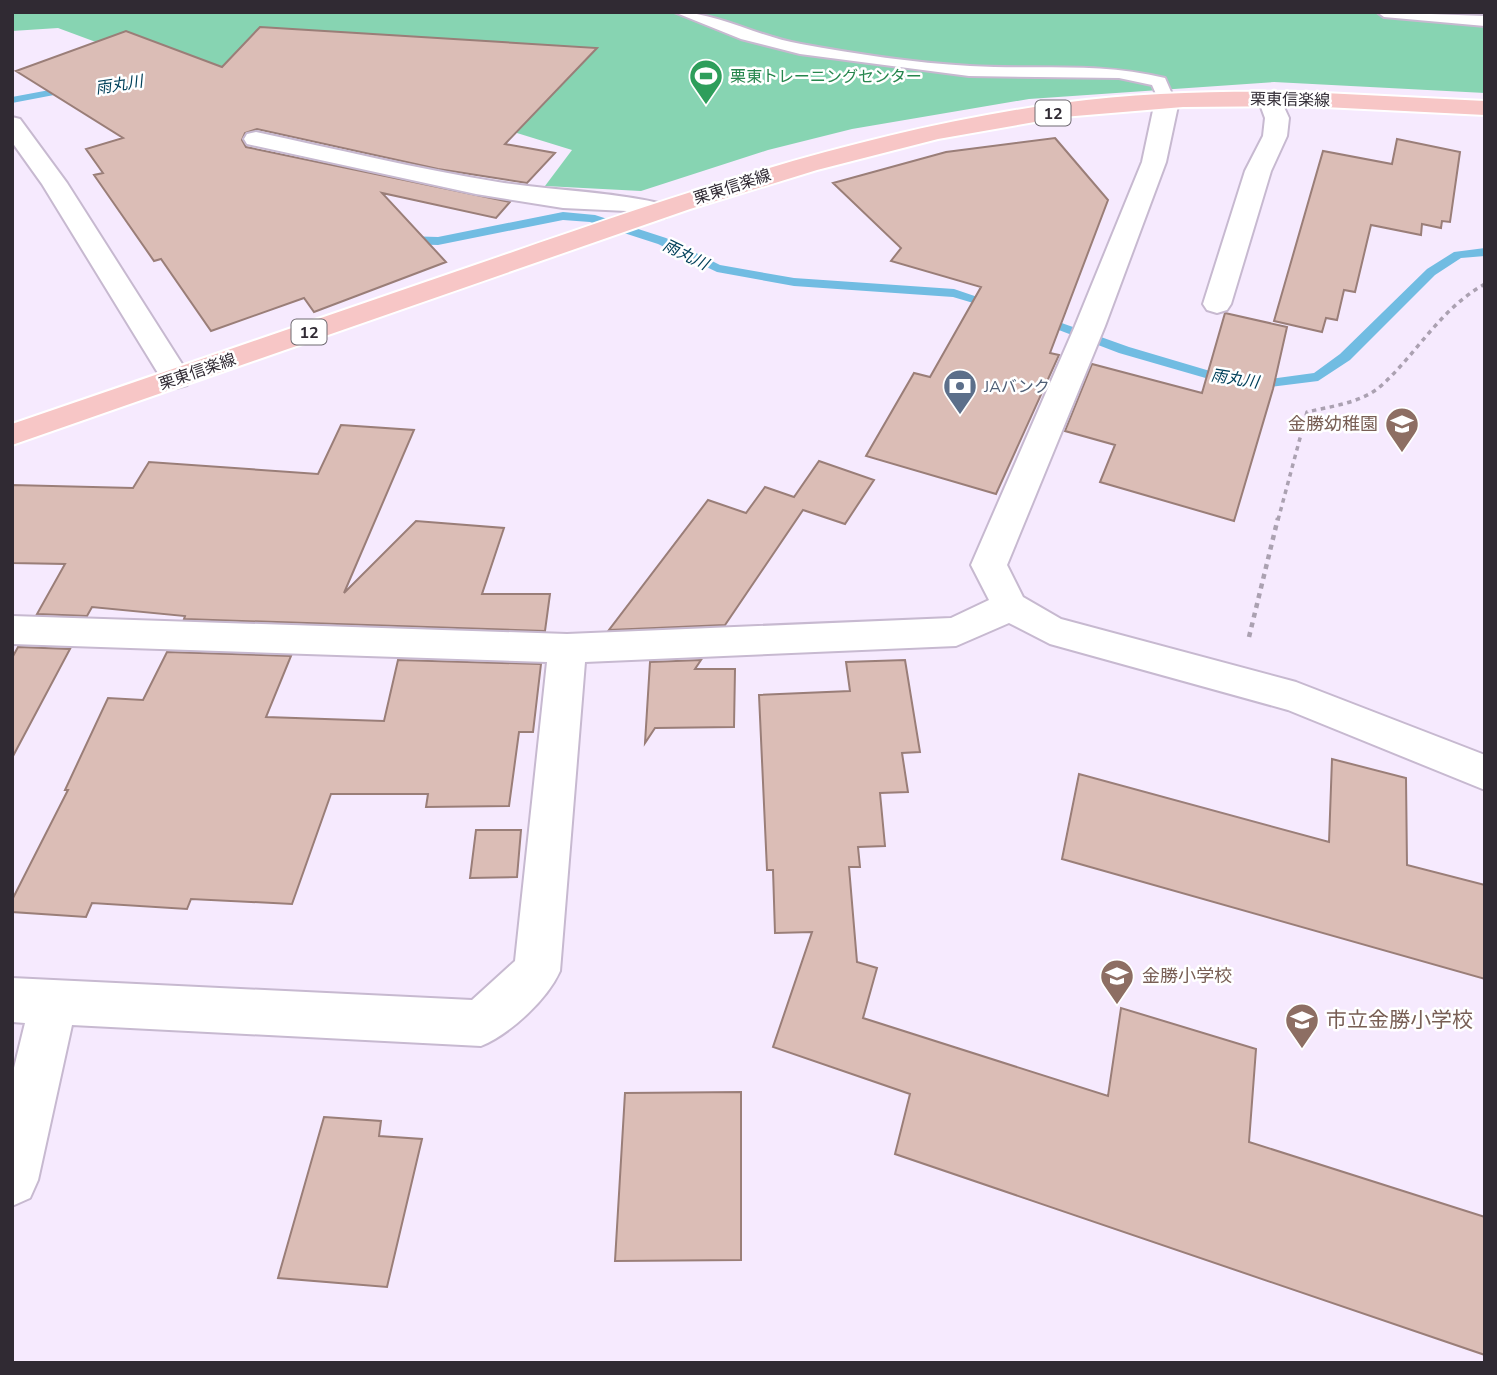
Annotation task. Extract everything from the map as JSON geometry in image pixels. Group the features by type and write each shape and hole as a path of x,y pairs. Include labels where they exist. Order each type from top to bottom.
{"main road":[{"name":"栗東信楽線","path":"12,435 646,214 773,172 877,145 1007,118 1167,101 1270,99 1485,108"}],"street":[{"path":"1217,304 1258,171 1275,136 1277,118 1270,99"},
{"path":"1167,101 1154,162 1086,336 989,565 1010,606 1050,630 1296,697 1485,773"},
{"path":"12,124 54,183 176,378"},
{"path":"256,138 476,186 563,200 627,203 646,214"},
{"path":"12,630 567,648 956,632 1010,606"},
{"path":"12,1180 33,1001 481,1023 537,971 567,648"}],"lane":[{"path":"681,12 747,36 800,49 969,71 1119,73 1158,82 1167,101"},
{"path":"1384,12 1475,18"}],"path":[{"path":"1248,640 1307,412 1354,401 1381,386 1433,327 1467,294 1485,284"}],"green space":[{"name":"栗東トレーニングセンター","path":"12,12 1485,12 1485,93 1274,82 1029,99 852,129 768,150 641,191 545,186 572,150 406,99 139,58 58,28 12,31"}],"building":[{"path":"260,27 597,48 505,144 555,153 527,183 438,169 257,129 245,133 242,140 246,147 510,202 496,218 382,193 446,262 314,312 304,298 211,331 161,259 154,261 94,175 103,173 86,149 123,138 16,71 126,31 222,67"},
{"path":"1055,138 1108,200 1050,353 1059,355 996,494 866,456 914,373 930,377 981,287 891,261 901,248 833,183 946,152"},
{"path":"1397,139 1460,152 1450,222 1442,221 1441,228 1422,224 1421,235 1371,225 1355,292 1344,290 1337,320 1326,318 1322,332 1274,321 1323,151 1392,164"},
{"path":"1225,313 1287,327 1273,389 1234,521 1100,482 1115,445 1065,431 1092,364 1202,393"},
{"path":"341,425 414,430 344,593 416,521 504,528 482,594 550,594 545,631 184,619 185,616 92,607 87,616 37,614 65,564 12,563 12,485 133,488 149,462 318,474"},
{"path":"819,461 874,480 845,524 803,510 725,625 609,630 708,500 746,513 765,487 794,497"},
{"path":"18,647 70,649 12,758 12,658"},
{"path":"167,652 291,656 266,717 384,721 398,660 541,664 533,732 519,732 509,806 426,807 428,794 331,794 292,904 191,899 187,909 92,903 86,917 12,912 12,900 68,790 65,790 108,698 143,700"},
{"path":"701,660 695,669 735,669 734,727 655,728 645,743 650,662"},
{"path":"905,660 920,752 902,753 908,792 880,793 885,846 858,847 860,867 849,867 857,962 877,968 863,1018 1108,1096 1121,1008 1256,1049 1249,1142 1485,1217 1485,1355 895,1154 910,1094 773,1047 812,932 775,933 773,870 767,870 759,695 850,691 846,662"},
{"path":"1332,759 1406,778 1407,865 1485,885 1485,979 1062,859 1079,774 1329,842"},
{"path":"476,830 521,830 517,877 470,878"},
{"path":"741,1092 741,1260 615,1261 625,1093"},
{"path":"324,1117 381,1121 379,1136 422,1139 387,1287 278,1278"}],"waterway":[{"name":"雨丸川","path":"12,100 71,89"},
{"name":"雨丸川","path":"404,240 438,241 563,216 591,218 662,241 717,268 794,282 954,293 997,306"},
{"name":"雨丸川","path":"1037,319 1124,350 1209,375 1270,383 1318,377 1345,357 1431,272 1458,255 1485,252"}],"place":[{"name":"栗東トレーニングセンター","path":"706,106"},
{"name":"JAバンク","path":"960,416"},
{"name":"金勝幼稚園","path":"1402,454"},
{"name":"金勝小学校","path":"1117,1006"},
{"name":"市立金勝小学校","path":"1302,1050"}]}
